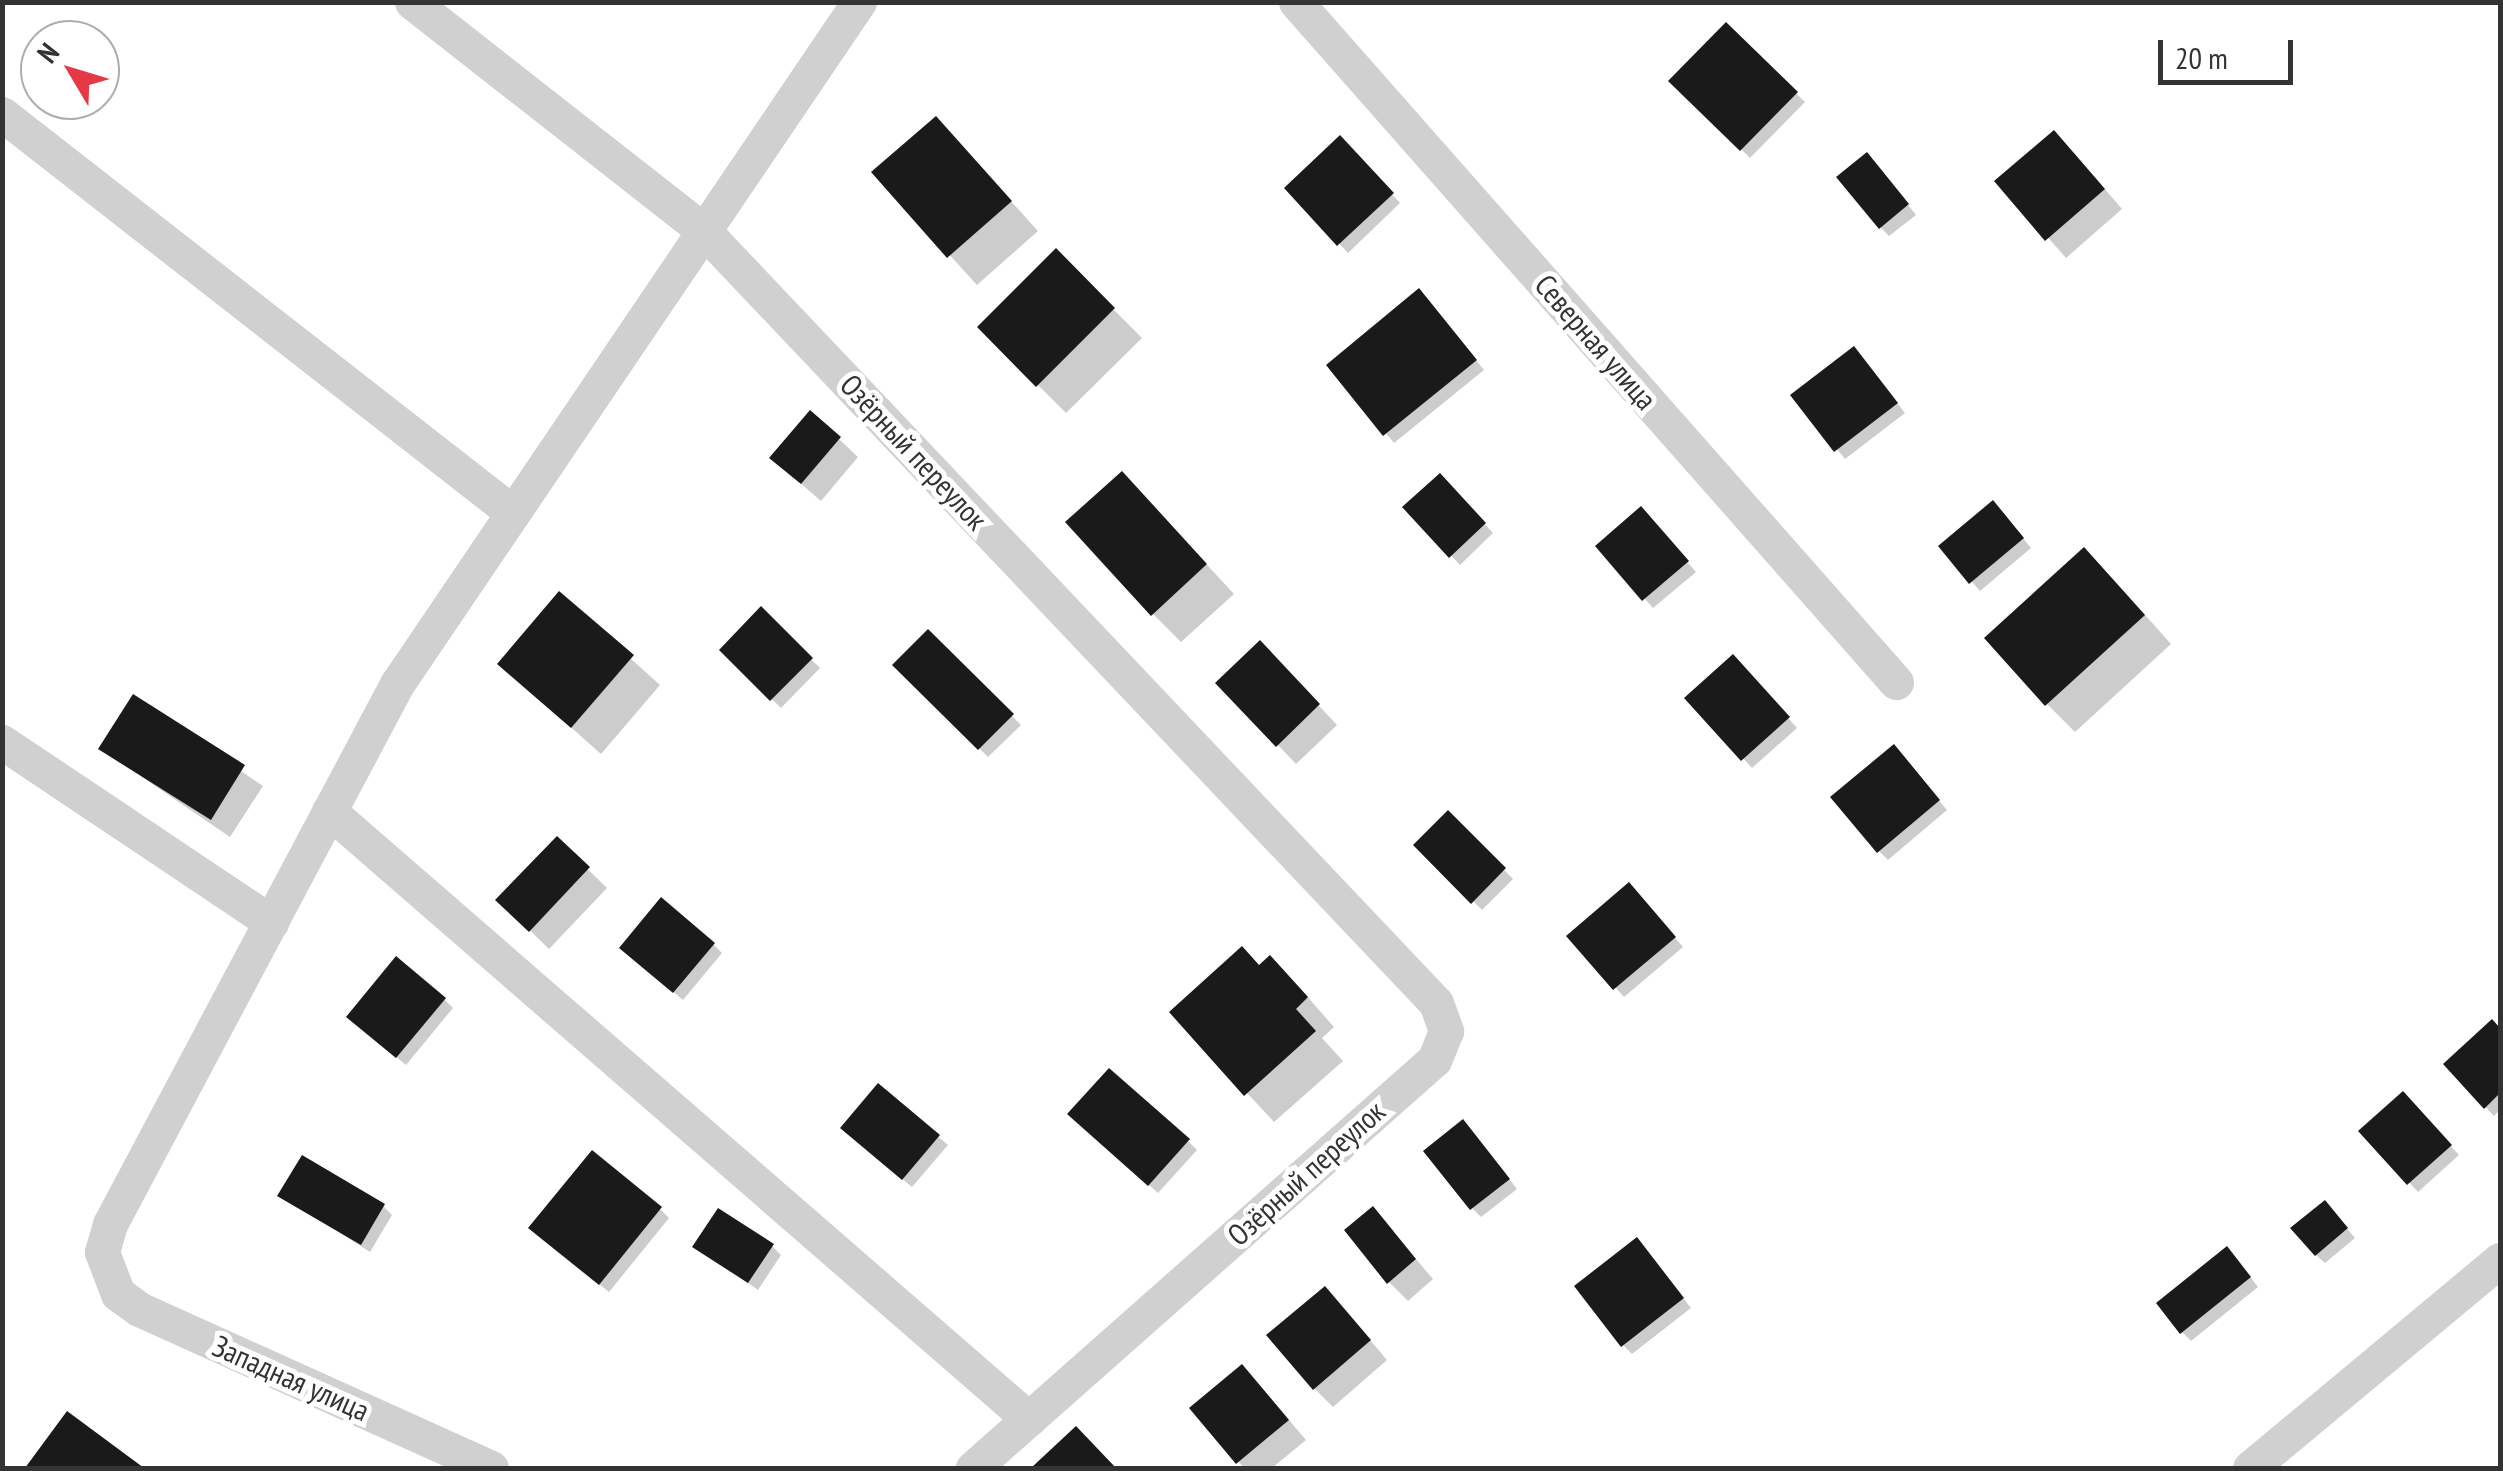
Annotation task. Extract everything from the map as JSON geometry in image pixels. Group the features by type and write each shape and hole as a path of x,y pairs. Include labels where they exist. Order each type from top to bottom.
{"street":[{"name":"Озёрный переулок","path":"412,2 704,230 1436,1003 1446,1031 1434,1060 973,1468"},
{"path":"2,742 271,922 397,684 859,2"},
{"name":"Северная улица","path":"1296,2 1896,682"},
{"path":"2,114 513,512"},
{"path":"329,811 1029,1419"},
{"name":"Западная улица","path":"271,922 110,1224 104,1271 118,1294 139,1309 491,1468"},
{"path":"2250,1468 2500,1260"}],"building":[{"path":"1726,22 1798,92 1740,151 1668,81"},
{"path":"936,116 1012,201 947,258 871,172"},
{"path":"2054,130 2105,189 2045,241 1994,181"},
{"path":"1340,135 1394,193 1337,246 1284,188"},
{"path":"1867,152 1909,204 1879,229 1836,177"},
{"path":"1056,248 1115,308 1036,387 977,327"},
{"path":"1419,288 1477,360 1383,436 1326,365"},
{"path":"1854,346 1898,403 1834,452 1790,395"},
{"path":"810,410 841,437 801,484 769,458"},
{"path":"1122,471 1207,564 1151,616 1065,522"},
{"path":"1440,473 1486,523 1449,558 1402,507"},
{"path":"1993,500 2024,538 1969,584 1938,546"},
{"path":"1641,506 1689,561 1642,601 1595,546"},
{"path":"2084,547 2145,615 2045,706 1984,638"},
{"path":"559,591 634,655 571,728 497,664"},
{"path":"761,606 813,658 770,701 719,650"},
{"path":"928,629 1014,714 978,750 892,665"},
{"path":"1260,640 1320,704 1276,747 1215,683"},
{"path":"1733,654 1790,717 1741,761 1684,698"},
{"path":"133,694 245,765 211,820 98,749"},
{"path":"1894,744 1940,800 1877,853 1830,797"},
{"path":"1448,810 1506,868 1471,904 1413,845"},
{"path":"557,836 590,867 529,932 495,900"},
{"path":"1629,882 1676,937 1613,990 1566,936"},
{"path":"661,897 715,943 673,993 619,948"},
{"path":"1242,946 1259,965 1270,955 1308,997 1296,1009 1316,1031 1244,1096 1169,1012"},
{"path":"396,956 446,998 396,1058 346,1017"},
{"path":"2492,1019 2500,1028 2500,1093 2484,1109 2443,1064"},
{"path":"1109,1068 1190,1139 1148,1186 1067,1114"},
{"path":"878,1083 940,1135 902,1180 840,1128"},
{"path":"2403,1091 2452,1145 2407,1185 2358,1131"},
{"path":"1463,1119 1510,1179 1470,1210 1423,1151"},
{"path":"592,1150 662,1207 599,1285 528,1228"},
{"path":"302,1155 385,1204 361,1245 277,1196"},
{"path":"2325,1200 2348,1228 2315,1256 2290,1228"},
{"path":"1373,1206 1416,1259 1387,1284 1344,1230"},
{"path":"718,1208 774,1244 748,1283 692,1247"},
{"path":"1637,1237 1684,1298 1621,1347 1574,1286"},
{"path":"2227,1246 2251,1277 2180,1334 2156,1303"},
{"path":"1325,1286 1371,1340 1313,1390 1266,1335"},
{"path":"1242,1364 1289,1420 1236,1464 1189,1408"},
{"path":"67,1411 144,1468 25,1468"},
{"path":"1076,1426 1116,1468 1031,1468"}]}
